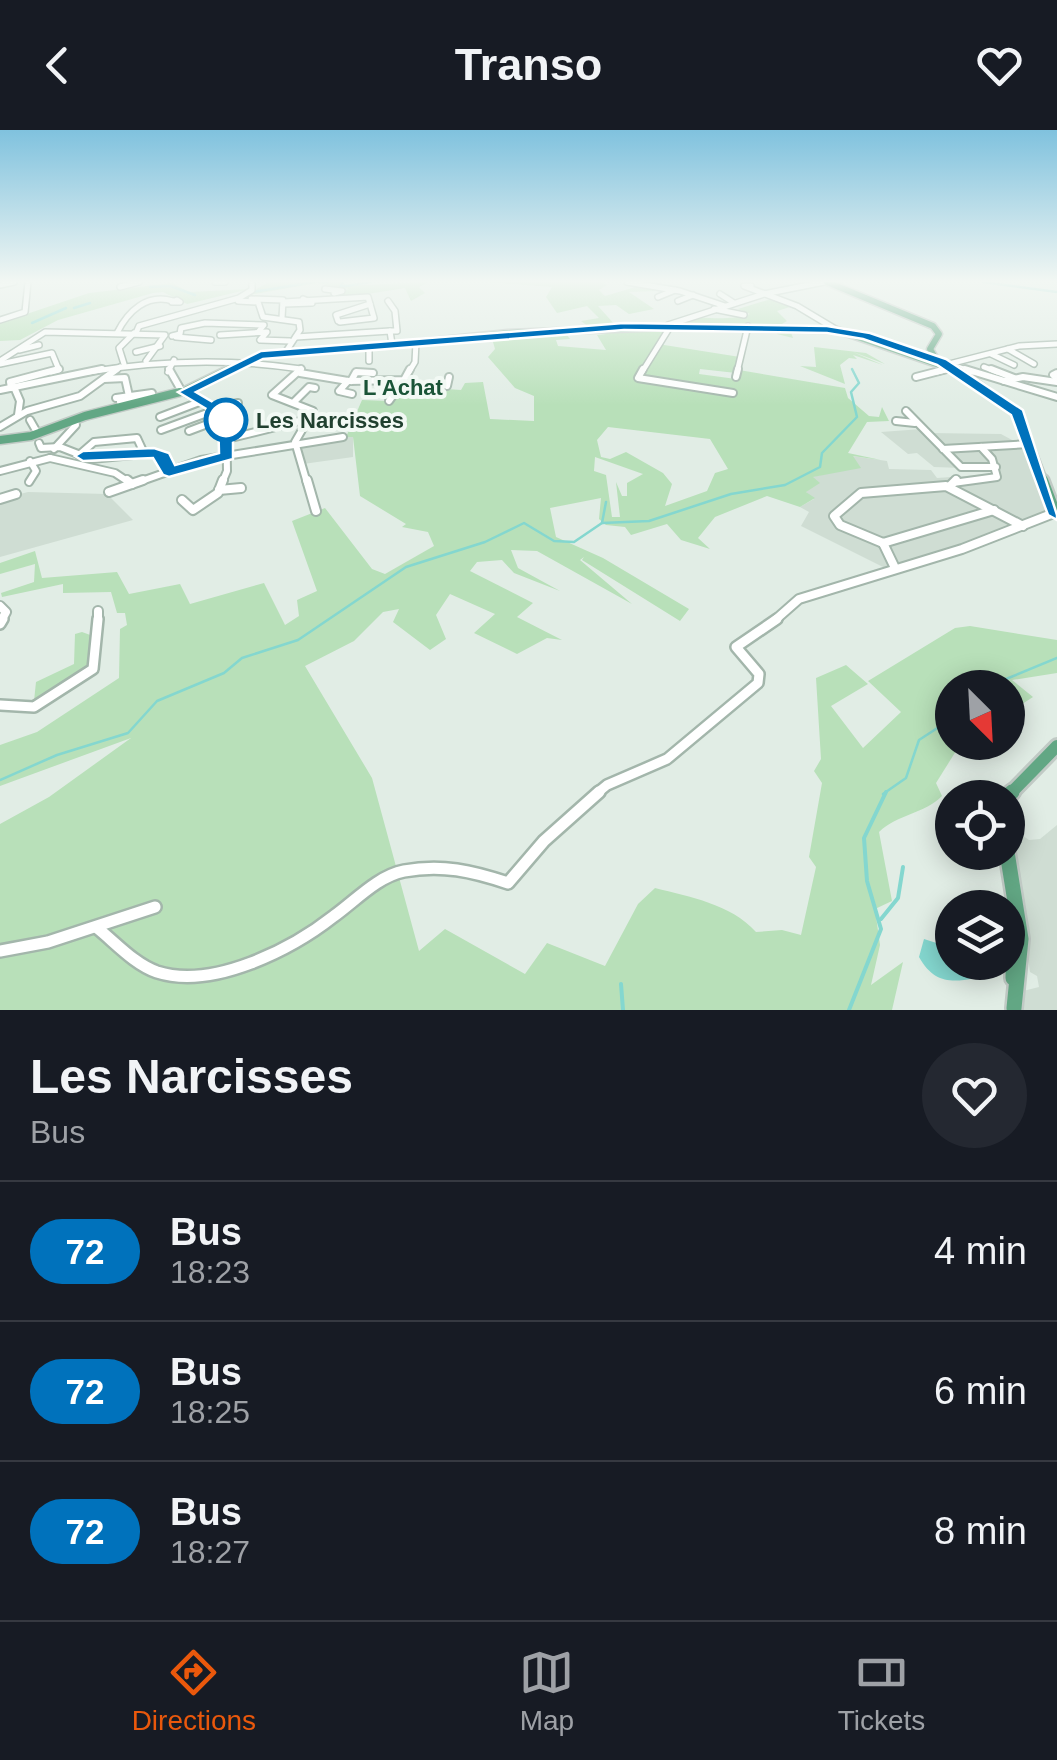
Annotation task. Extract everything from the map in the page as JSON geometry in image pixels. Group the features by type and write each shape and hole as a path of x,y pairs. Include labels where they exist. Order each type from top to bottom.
{"main road":[{"path":"925,323 939,334 930,349 1018,413 1056,512"},
{"path":"0,440 39,438 76,419 130,400 183,391 245,359 286,352 669,326 748,326 837,330 947,364"},
{"path":"1023,780 1039,760 1057,749"},
{"path":"1024,780 1057,749"},
{"path":"1009,870 1017,948 1014,1009"}],"street":[{"path":"118,333 123,323"},
{"path":"124,364 119,348 138,326 147,323"},
{"path":"146,361 169,336 180,334 182,328 205,323"},
{"path":"207,323 264,325 259,332"},
{"path":"286,352 300,323"},
{"path":"376,323 378,331"},
{"path":"220,335 269,332 260,340 294,339 397,331 396,323"},
{"path":"676,323 669,326 638,378 733,392"},
{"path":"823,323 837,330"},
{"path":"736,376 748,326"},
{"path":"390,331 394,356"},
{"path":"68,340 72,332"},
{"path":"19,350 30,336 72,332 212,340"},
{"path":"389,401 414,362 416,342"},
{"path":"916,377 988,353 1057,344"},
{"path":"0,362 19,350 39,345"},
{"path":"136,352 137,348 160,346"},
{"path":"379,346 380,358"},
{"path":"1043,346 1057,356"},
{"path":"368,347 369,361"},
{"path":"349,348 349,361"},
{"path":"1008,349 1034,364"},
{"path":"0,362 45,352 54,358 60,370 10,382 20,400 18,415"},
{"path":"988,353 1014,365"},
{"path":"0,390 146,361 245,359 301,369 300,373"},
{"path":"174,360 167,373 183,391 218,408 226,417 227,456 219,490"},
{"path":"0,427 18,415 74,398 124,364"},
{"path":"947,364 1057,397"},
{"path":"324,377 327,367"},
{"path":"984,367 1014,378"},
{"path":"352,394 340,392 354,372 373,373"},
{"path":"295,442 312,418 311,407 272,395 300,373 349,381 404,380"},
{"path":"104,379 126,375 130,400 118,400"},
{"path":"447,386 449,377"},
{"path":"1004,381 1057,378"},
{"path":"284,385 295,390"},
{"path":"280,408 297,403 309,388 316,388"},
{"path":"0,471 53,452 76,425 74,398"},
{"path":"160,417 203,400"},
{"path":"161,430 238,404"},
{"path":"906,411 962,467 996,468"},
{"path":"188,431 226,417"},
{"path":"227,440 312,418"},
{"path":"30,420 41,448 91,459 143,451 164,456 169,472"},
{"path":"896,421 915,423"},
{"path":"109,492 227,456 343,437"},
{"path":"75,454 94,442 137,438 143,451"},
{"path":"295,442 316,511"},
{"path":"950,486 956,480 998,477 981,447"},
{"path":"943,449 1030,448"},
{"path":"53,452 69,466 124,477 132,484"},
{"path":"26,461 36,471 29,482"},
{"path":"994,510 884,543 840,525 834,516 861,493 950,486 994,510 1023,526"},
{"path":"182,500 194,510 219,490 240,488"},
{"path":"0,499 16,494"},
{"path":"96,927 143,965 160,973 194,975 229,970 307,936 386,878 402,871 460,867 508,883 544,841 607,786 666,759 758,682 759,674 738,645 758,636 799,599 1056,512"},
{"path":"884,543 895,568"},
{"path":"0,606 6,610 0,624"},
{"path":"0,706 34,706 93,669 97,663 98,610"},
{"path":"0,951 96,927 155,907"}],"shaded area":[{"path":"922,429 928,433 1001,434 1021,445 1055,517 891,571 801,526 809,512 800,507 814,499 806,492 811,477 859,467 852,456 887,461 889,469 931,470 937,478 994,474 990,469 934,467 917,453 908,454 881,432"},
{"path":"353,436 353,457 303,464 295,442"},
{"path":"28,492 107,494 133,520 0,557 0,499"},
{"path":"1057,825 1057,1010 1020,1010 1023,991 1039,987 1037,976 1030,972 1025,890 1019,890 1016,870 1025,870 1025,837 1040,839"}],"green space":[{"path":"0,323 52,323 20,340 0,341"},
{"path":"584,323 616,326 589,327"},
{"path":"691,323 783,323 775,328 790,330 793,338 777,334 774,328"},
{"path":"603,328 665,332 658,344 740,357 736,373 700,369 699,374 736,379 739,370 845,388 848,398 869,416 879,417 882,407 889,421 867,422 848,453 881,460 853,456 861,468 813,477 820,483 806,492 815,498 800,507 767,496 715,517 698,538 710,549 681,540 667,524 631,535 625,527 606,525 599,519 601,498 550,508 556,537 603,558 689,609 680,621 582,560 584,557 580,560 632,604 537,551 511,550 518,568 560,591 514,573 502,560 477,562 470,571 533,603 517,617 562,640 547,638 517,654 474,633 495,614 450,594 436,615 446,639 430,650 393,622 399,609 383,612 354,641 305,666 372,778 419,951 445,929 525,974 547,943 605,966 638,904 655,888 722,908 756,932 782,930 801,935 816,867 809,857 822,783 814,771 821,759 816,678 846,665 868,684 831,706 863,748 901,712 868,681 955,628 970,626 1057,640 1057,673 1025,678 1025,670 935,670 935,760 950,760 935,780 935,801 879,832 892,901 875,909 880,945 871,985 903,962 892,1010 0,1010 0,824 49,797 131,738 0,786 0,745 37,732 119,678 120,629 127,625 125,613 117,613 111,592 63,593 63,584 2,597 1,593 34,582 35,564 0,574 0,563 35,551 42,578 117,572 129,594 180,584 190,604 264,583 285,625 299,616 297,600 317,591 292,521 325,508 372,569 385,574 434,546 428,532 402,527 406,524 360,496 353,437 346,437 362,400 389,401 402,386 461,390 465,383 483,382 490,419 534,421 534,396 515,388 488,357 495,349 491,335 564,331 570,339 556,340 558,346 606,350 597,335 606,334","holes":["608,427 710,439 728,469 715,473 707,491 665,506 672,484 663,473 626,452 610,459 601,457 597,440","595,457 643,474 627,483 627,496 622,496 616,482 620,517 612,517 606,475 594,471"]},
{"path":"814,347 866,353 885,364 853,352 883,365 853,355 857,359 849,358 840,365 845,384 800,366 816,367"},
{"path":"75,634 93,636 92,666 34,701 36,682 74,664"}],"water":[{"path":"924,939 935,943 935,975 926,968 919,957"}],"waterway":[{"path":"602,523 649,521 731,494 785,485 820,467 822,453 857,417 851,392 859,383 852,369"},
{"path":"602,523 606,502"},
{"path":"0,780 57,755 128,733 157,701 224,673 242,658 298,640 406,567 485,542 524,523 554,541 574,542 602,523"},
{"path":"1025,671 1057,658"},
{"path":"883,794 906,778 919,740 935,730"},
{"path":"849,1010 881,929 867,881 864,838 886,792"},
{"path":"881,919 898,898 903,867"},
{"path":"621,984 623,1010"}],"bus line":[{"name":"72","path":"83,456 91,459 143,451 154,453 164,456 169,472 201,460 227,456 226,414 185,392 245,359 261,355 624,326 723,324 827,330 866,336 942,362 1018,413 1057,515"}],"place":[{"name":"Les Narcisses","path":"226,420"}],"district":[{"name":"L'Achat","path":"403,387"}]}
